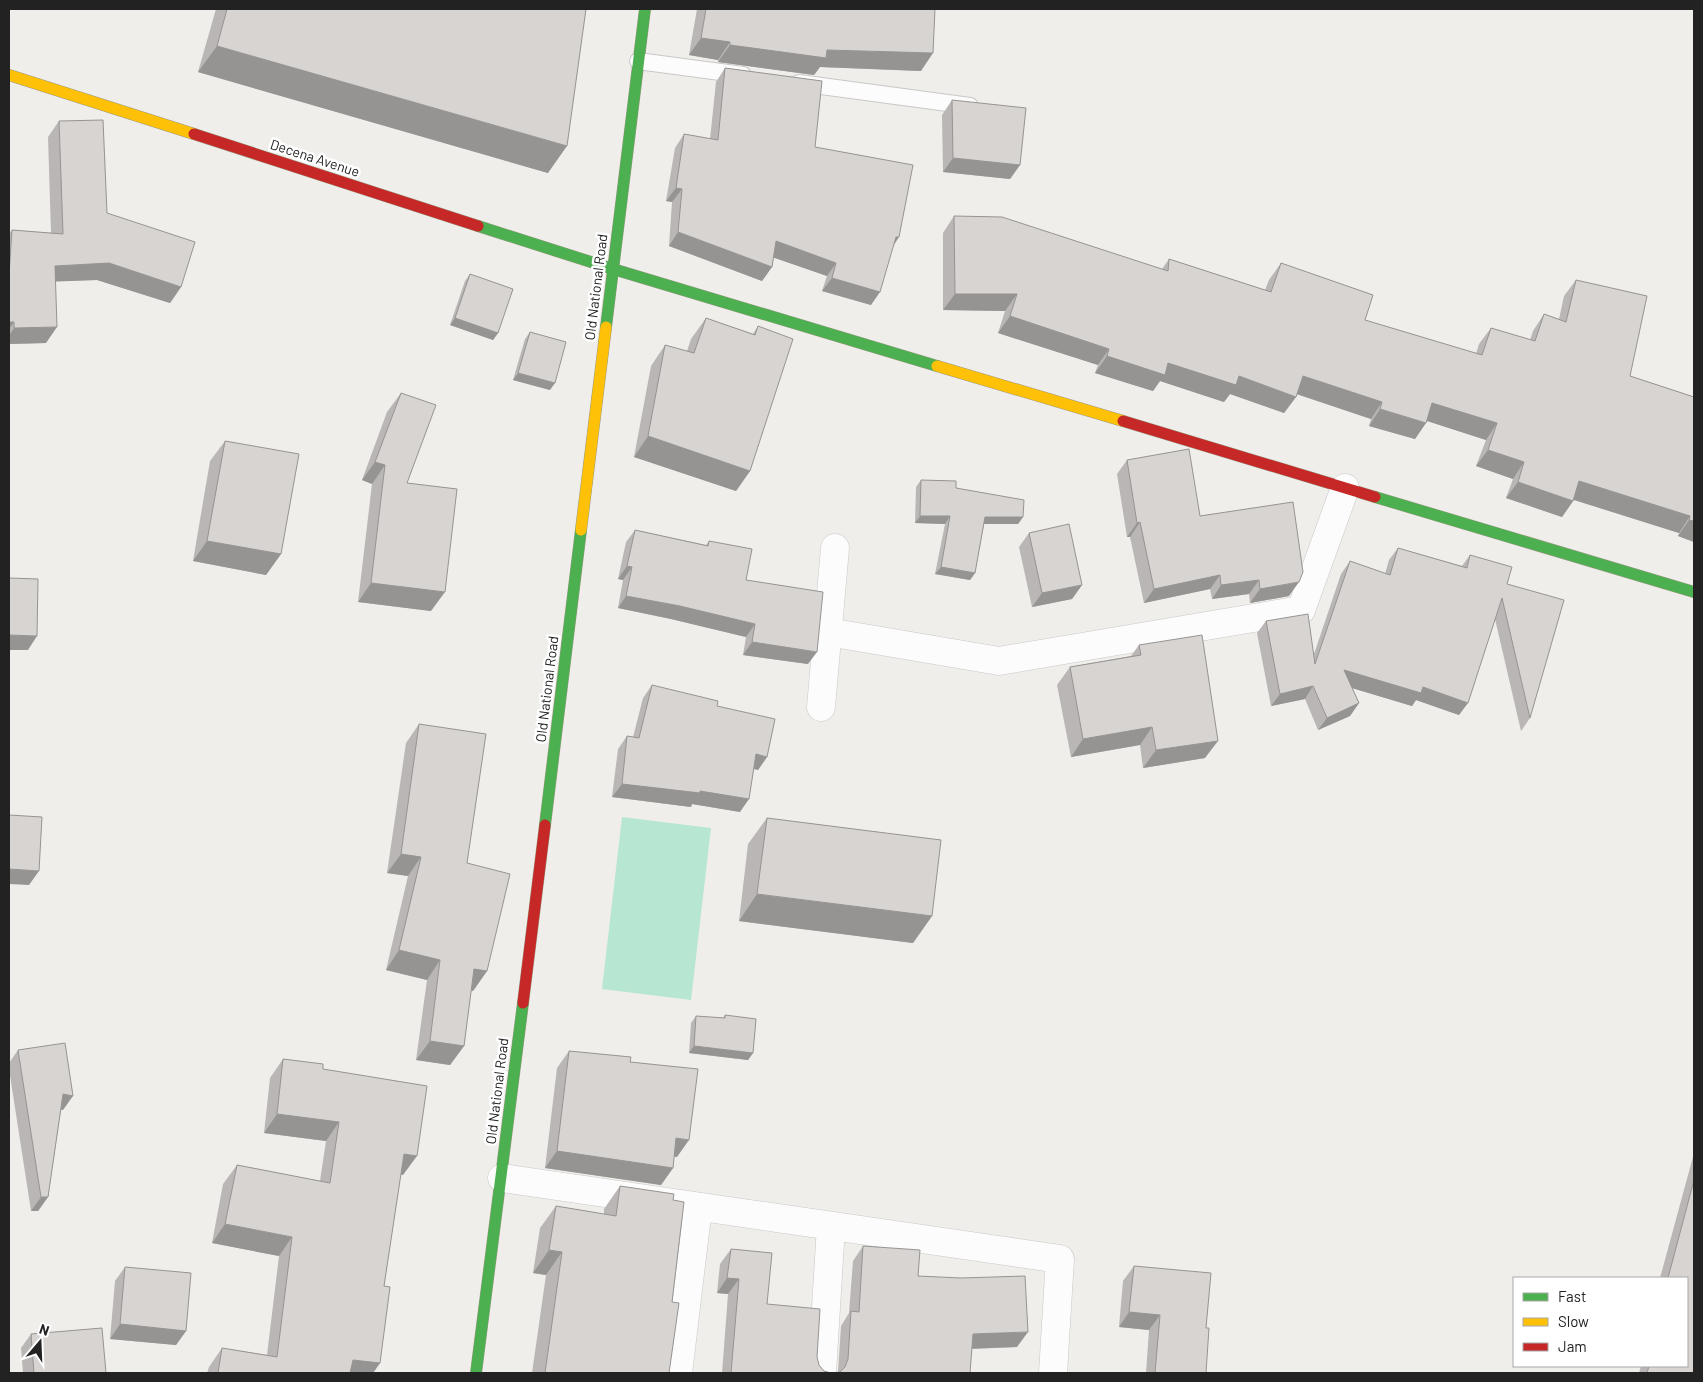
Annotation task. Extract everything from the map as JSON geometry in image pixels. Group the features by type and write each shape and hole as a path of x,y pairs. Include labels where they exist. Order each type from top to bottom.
{"main road":[{"name":"Old National Road","path":"476,1373 502,1178 645,9"},
{"name":"Decena Avenue","path":"9,75 613,268 1694,592"}],"street":[{"path":"828,632 998,661 1301,610 1345,488"},
{"path":"821,706 835,548"},
{"path":"502,1178 1060,1259 1053,1373"},
{"path":"678,1373 698,1206"},
{"path":"822,1373 831,1226"}],"lane":[{"path":"638,60 754,77"},
{"path":"784,81 987,109"}],"green space":[{"path":"622,817 711,828 691,1000 602,989"}],"building":[{"path":"227,9 586,9 567,146 217,46"},
{"path":"706,9 935,9 933,53 827,50 826,58 730,45 730,42 701,38"},
{"path":"725,68 822,81 815,147 913,165 899,237 896,237 880,292 832,278 836,263 776,241 772,267 678,232 682,189 676,188 684,134 718,140"},
{"path":"952,100 1026,108 1020,165 953,158"},
{"path":"103,120 107,213 195,242 181,287 109,263 55,266 57,327 14,328 14,322 9,322 9,275 12,230 63,234 59,121"},
{"path":"954,216 1002,217 1168,271 1169,259 1271,292 1281,263 1373,295 1365,320 1482,355 1491,328 1535,341 1544,314 1566,322 1576,280 1647,296 1630,376 1694,397 1694,521 1689,520 1690,516 1579,481 1573,501 1518,482 1524,462 1488,450 1497,423 1432,403 1426,423 1380,409 1382,402 1303,376 1296,397 1239,376 1236,385 1168,363 1165,375 1107,356 1109,349 1010,316 1017,294 955,294"},
{"path":"470,274 513,289 498,333 455,318"},
{"path":"706,318 755,335 758,326 793,339 750,471 648,436 665,345 694,353"},
{"path":"530,332 566,342 555,383 518,373"},
{"path":"401,393 436,405 407,483 457,489 445,592 371,583 385,465 375,462"},
{"path":"225,441 299,454 281,554 207,541"},
{"path":"1189,449 1200,516 1293,502 1303,572 1299,582 1260,589 1259,580 1221,585 1220,575 1154,589 1140,522 1137,523 1127,460"},
{"path":"921,480 956,481 956,488 1024,500 1023,517 985,517 975,573 941,567 950,516 920,516"},
{"path":"1069,524 1082,585 1042,593 1029,533"},
{"path":"635,530 708,546 709,541 752,549 746,580 823,592 817,652 752,642 755,624 680,606 626,596 632,567 627,566"},
{"path":"1398,548 1467,568 1470,555 1512,567 1507,584 1564,600 1530,718 1502,598 1468,703 1423,687 1421,693 1344,670 1359,703 1327,718 1313,686 1280,694 1266,621 1308,614 1315,664 1350,561 1390,575"},
{"path":"9,578 38,579 37,636 9,635"},
{"path":"1202,635 1218,741 1156,750 1152,727 1083,739 1070,667 1141,655 1139,645"},
{"path":"652,685 718,701 717,706 775,719 767,757 756,754 749,799 700,791 700,793 622,784 627,736 639,738"},
{"path":"419,724 486,734 467,863 510,874 487,971 474,969 464,1046 430,1041 440,960 399,950 421,857 401,854"},
{"path":"9,815 42,817 39,871 9,869"},
{"path":"767,818 941,840 932,916 757,894"},
{"path":"725,1015 756,1019 753,1053 694,1046 696,1016 725,1018"},
{"path":"65,1043 73,1096 63,1094 48,1197 41,1197 18,1050"},
{"path":"569,1051 631,1057 630,1062 698,1069 689,1140 676,1138 673,1168 557,1151"},
{"path":"283,1059 323,1064 323,1069 427,1086 417,1156 404,1154 384,1286 390,1287 380,1363 353,1360 350,1373 218,1373 222,1348 277,1357 292,1237 225,1224 237,1165 330,1183 339,1122 277,1114"},
{"path":"1694,1180 1694,1373 1647,1373 1649,1367 1688,1367 1688,1277 1668,1277"},
{"path":"620,1186 674,1194 673,1200 684,1202 672,1302 679,1303 669,1373 545,1373 562,1252 549,1250 556,1206 616,1216"},
{"path":"863,1246 920,1250 918,1276 961,1278 1025,1276 1028,1332 973,1334 970,1373 832,1373 840,1372 845,1367 848,1359 851,1311 859,1312"},
{"path":"731,1249 772,1253 767,1304 820,1309 817,1357 819,1365 824,1371 831,1373 731,1373 739,1279 727,1278"},
{"path":"1134,1266 1211,1273 1206,1328 1209,1328 1206,1373 1155,1373 1160,1315 1129,1312"},
{"path":"125,1267 191,1273 186,1331 120,1324"},
{"path":"102,1328 106,1373 34,1373 31,1334"}],"traffic: fast":[{"path":"606,327 645,9"},
{"path":"478,226 613,269 937,366"},
{"path":"1375,497 1694,592"},
{"path":"545,825 581,530"},
{"path":"476,1373 523,1003"}],"traffic: slow":[{"path":"9,75 194,134"},
{"path":"581,530 606,327"},
{"path":"937,366 1123,421"}],"traffic: jam":[{"path":"194,134 478,226"},
{"path":"1123,421 1375,497"},
{"path":"523,1003 545,825"}]}
